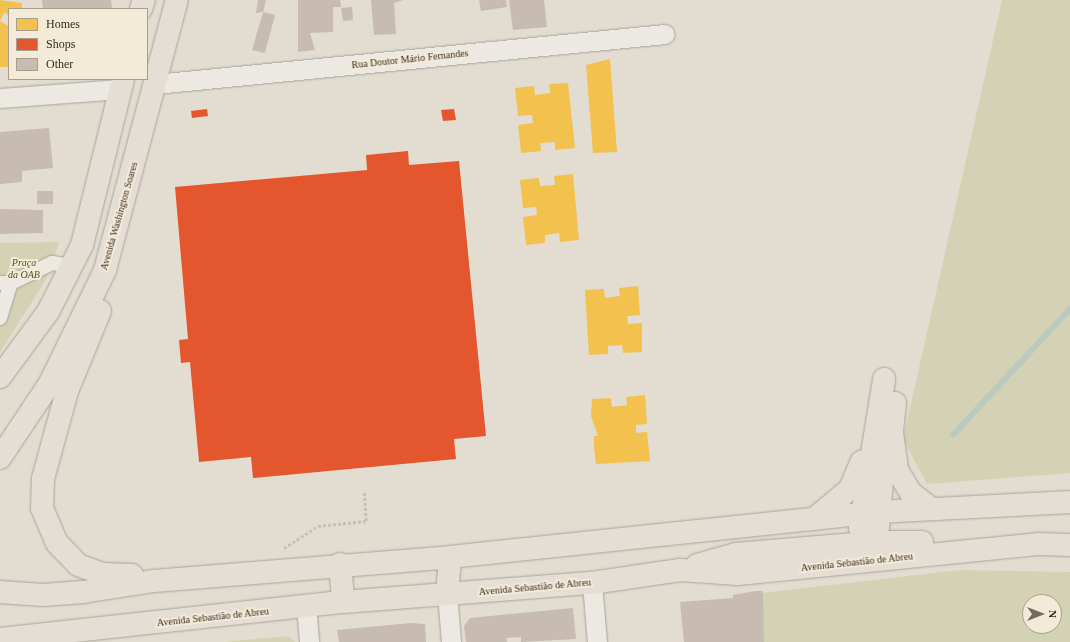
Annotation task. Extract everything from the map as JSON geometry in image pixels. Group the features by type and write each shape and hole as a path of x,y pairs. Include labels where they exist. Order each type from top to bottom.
{"main road":[{"name":"Avenida Washington Soares","path":"0,458 28,421 105,270 156,84 177,0"},
{"path":"0,377 48,312 82,245 122,84"},
{"path":"105,270 103,302 67,391 49,454 43,480 42,508 57,543 78,565 103,574 134,575 154,581"},
{"path":"814,519 850,489 860,468 884,379 868,542"},
{"path":"870,514 885,440 896,399 892,433 897,470 911,493 930,508"},
{"path":"0,592 43,595 154,581 340,564 450,558 930,508 1070,502"},
{"path":"680,570 736,554 868,542 898,544 993,537 1038,544"},
{"name":"Avenida Sebastião de Abreu","path":"0,639 343,602 592,583 680,570 738,574 1038,544 1070,545"},
{"path":"447,594 450,558"},
{"path":"340,564 343,602"}],"street":[{"name":"Rua Doutor Mário Fernandes","path":"156,84 665,34"},
{"path":"0,98 122,84"},
{"path":"0,318 6,283 52,263 72,266"},
{"path":"592,583 597,642"},
{"path":"447,594 452,642"},
{"path":"306,606 309,642"}],"path":[{"path":"284,548 318,526 366,521 364,491"}],"green space":[{"path":"1002,0 1070,0 1070,473 927,484 903,439"},
{"name":"Praça da OAB","path":"59,242 47,278 0,352 0,243"},
{"path":"959,570 1070,572 1070,642 764,642 762,593"},
{"path":"288,636 295,642 222,642"}],"building: Homes":[{"path":"0,0 22,3 22,8 8,8 8,16 5,12 0,21"},
{"path":"0,21 8,25 8,67 0,67"},
{"path":"610,59 617,152 593,153 586,65"},
{"path":"568,83 575,148 555,150 555,142 540,143 541,151 521,153 518,125 533,123 532,115 518,116 515,88 534,86 535,95 550,93 549,84"},
{"path":"573,174 579,240 560,242 559,233 545,235 545,243 526,245 523,217 537,215 536,207 523,208 520,180 539,178 540,186 555,185 554,176"},
{"path":"638,286 640,315 627,316 628,324 642,323 642,352 623,353 622,345 608,346 608,354 589,355 585,290 604,289 605,298 620,296 619,288"},
{"path":"645,395 647,424 636,425 636,433 647,432 650,461 596,464 594,436 598,436 591,416 592,399 611,398 612,407 627,405 626,397"}],"building: Shops":[{"path":"207,109 208,116 192,118 191,111"},
{"path":"454,109 456,120 443,121 441,110"},
{"path":"408,151 409,165 459,161 486,436 454,439 456,459 253,478 251,457 199,462 190,362 181,363 179,340 188,339 175,187 367,170 366,155"}],"building: Other":[{"path":"42,0 111,0 112,8 43,8"},
{"path":"258,0 266,0 263,12 256,13"},
{"path":"298,0 340,0 341,7 333,7 333,32 310,33 315,50 298,52"},
{"path":"371,0 403,0 394,3 396,34 374,35"},
{"path":"479,0 506,0 507,7 481,11"},
{"path":"509,0 544,0 547,27 513,30"},
{"path":"352,7 353,20 343,21 341,8"},
{"path":"263,12 275,15 265,53 252,50"},
{"path":"49,128 53,168 22,171 22,182 0,184 0,132"},
{"path":"37,191 53,191 53,204 37,204"},
{"path":"0,209 43,210 43,233 0,234"},
{"path":"763,591 764,642 684,642 680,602 733,598 733,595"},
{"path":"573,608 576,639 521,642 521,637 506,638 507,642 466,642 464,626 470,618"},
{"path":"411,623 425,624 426,642 339,642 337,630"}],"waterway":[{"path":"953,435 1070,309"}]}
